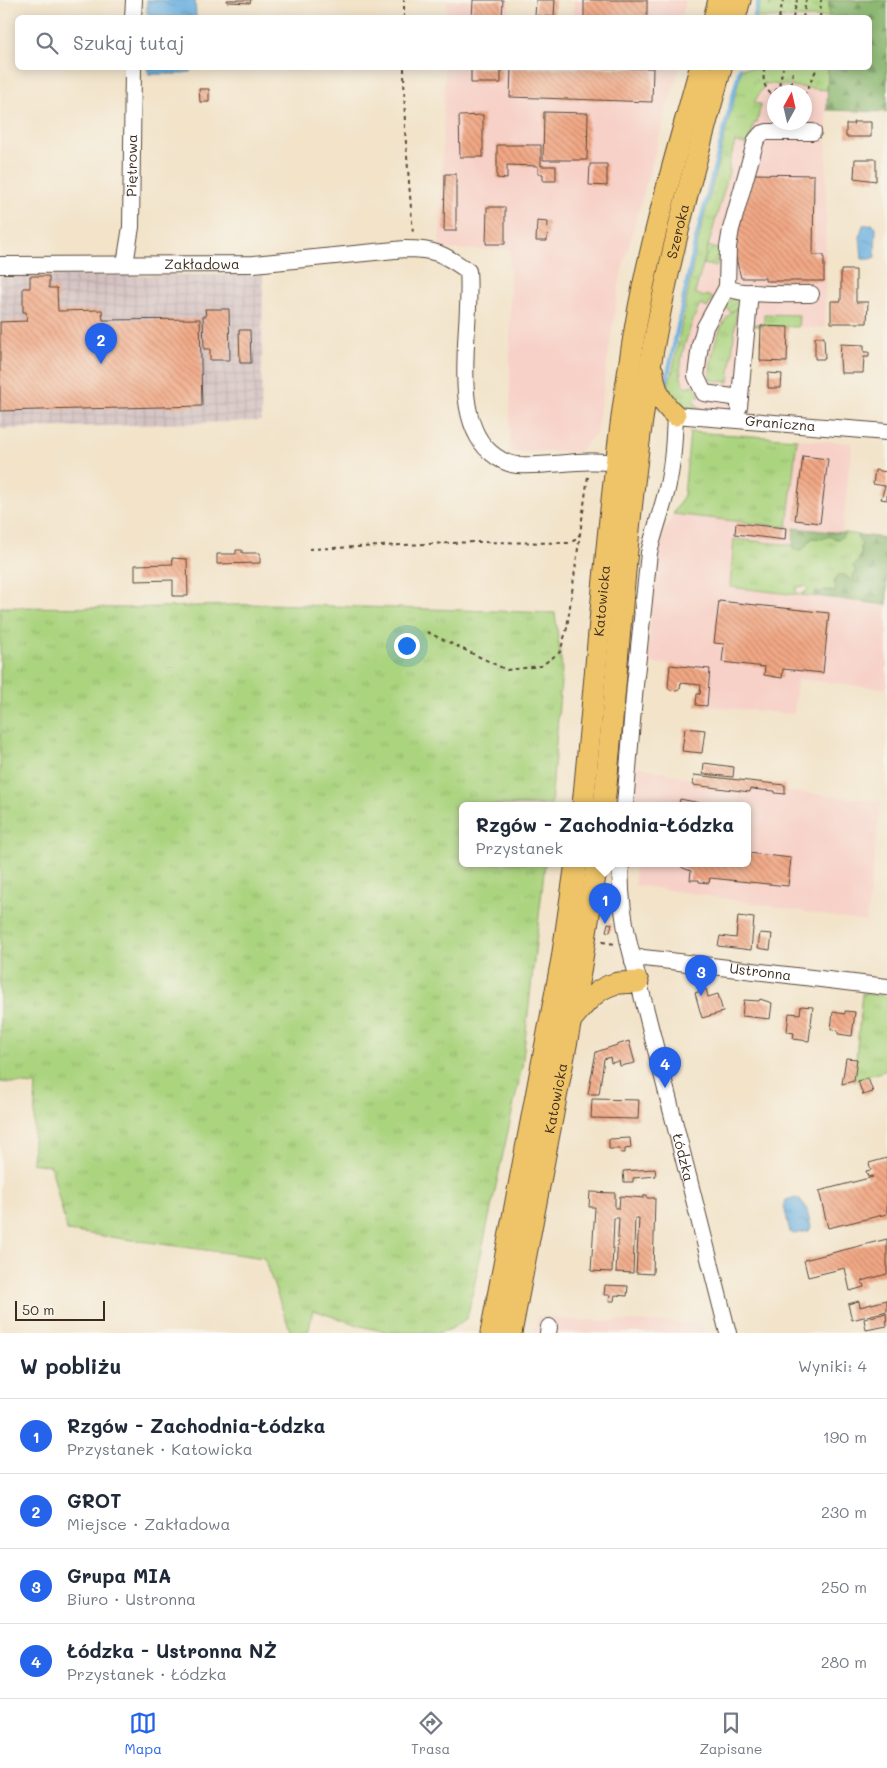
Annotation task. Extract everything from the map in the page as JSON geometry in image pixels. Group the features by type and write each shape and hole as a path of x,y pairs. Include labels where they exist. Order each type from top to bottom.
{"main road":[{"path":"715,15 719,0"},
{"path":"736,15 740,0"},
{"name":"Szeroka","path":"635,397 645,278 699,70"},
{"name":"Szeroka","path":"635,397 652,359 667,276 683,209 721,70"},
{"path":"652,359 654,384 658,395 664,405 675,414"},
{"name":"Katowicka","path":"583,802 616,464 635,397"},
{"name":"Katowicka","path":"604,802 635,480 635,397"},
{"name":"Katowicka","path":"494,1331 562,959 575,867"},
{"name":"Katowicka","path":"494,1331 571,1020 591,912 597,867"},
{"path":"571,1020 592,996 636,972"}],"street":[{"path":"133,15 134,0"},
{"name":"Piętrowa","path":"125,264 130,227 133,70"},
{"path":"740,398 704,393 696,376 700,345 705,328 728,287 728,247 731,229 756,140 760,134 767,132 813,132"},
{"name":"Zakładowa","path":"0,265 254,264 424,249 448,257 468,271 470,286 465,368 467,408 473,430 483,447 499,460 516,465 590,461"},
{"path":"728,287 730,289 750,292 811,294"},
{"path":"738,419 750,292"},
{"path":"625,802 649,554 667,489 671,467 675,414"},
{"name":"Graniczna","path":"675,414 887,432"},
{"path":"590,461 616,464"},
{"name":"Łódzka","path":"621,867 622,912 728,1333"},
{"name":"Ustronna","path":"636,972 643,958 887,987"}],"path":[{"path":"404,0 404,15"},
{"path":"780,15 784,0"},
{"path":"794,15 797,0"},
{"path":"804,15 806,0"},
{"path":"820,15 821,0"},
{"path":"404,70 409,249"},
{"path":"764,70 763,82 764,88 767,91"},
{"path":"779,85 783,70"},
{"path":"792,85 793,70"},
{"path":"809,85 816,70"},
{"path":"426,632 507,670 540,666 560,652 567,628 590,461"},
{"path":"308,549 475,542 569,543 580,534"},
{"path":"602,942 616,944"}],"shaded area":[{"path":"447,0 509,0 509,15 446,15"},
{"path":"574,0 686,0 682,15 574,15"},
{"path":"445,70 679,70 621,274 596,434 577,452 510,452 510,249 439,250"},
{"path":"752,81 785,85 767,85 767,130 812,130 812,88 827,90 825,328 754,326 751,417 684,412 678,379 688,309 708,232"},
{"path":"263,275 261,421 0,429 0,276"},
{"path":"797,439 852,443 842,533 794,528 787,593 887,605 887,689 797,679 794,714 706,706 710,669 646,662 655,579 663,533 673,514 787,527"},
{"path":"637,766 708,783 881,801 866,922 635,885 634,867 751,867 751,802 635,802"},
{"path":"538,1316 571,1320 702,1323 704,1333 534,1333"}],"green space":[{"path":"761,0 770,0 770,8 772,0 829,0 829,15 757,15"},
{"path":"829,0 887,0 887,112 827,110 828,70 872,70 872,15 829,15"},
{"path":"741,70 828,70 827,90 812,88 812,85 763,83 766,84 754,103 761,104 757,123 754,123 748,145 735,142 729,164 729,172 695,293 713,298 707,308 700,304 684,347 681,369 682,379 685,387 693,385 700,395 693,400 702,411 673,406 668,383 672,374 696,250"},
{"path":"708,246 721,250 716,267 703,264"},
{"path":"734,297 740,297 746,309 737,308 730,312 724,306"},
{"path":"737,308 729,382 710,380 713,351 720,330 730,313"},
{"path":"764,314 799,315 798,327 754,326 754,324 764,324"},
{"path":"690,432 797,439 787,527 673,514 684,495"},
{"path":"794,528 845,533 841,538 837,539 829,536 822,539 812,538 802,550 796,550 793,549"},
{"path":"845,533 858,535 858,539 863,545 853,582 845,575 838,575 834,592 826,590 816,591 815,596 817,597 800,595 808,590 806,586 796,587 799,595 730,587 734,539 792,545 793,549 802,550 812,538 829,536 837,539"},
{"path":"858,535 887,538 887,605 815,596 814,594 816,591 826,590 834,592 836,590 834,582 838,575 844,575 853,582 853,576 856,572 853,566 859,561 862,553 860,547 863,545 858,539"},
{"path":"268,604 555,613 562,668 551,802 459,802 459,867 545,867 522,1067 467,1318 451,1329 438,1333 393,1333 364,1327 313,1310 308,1333 291,1333 264,1258 67,1231 51,1166 32,1163 36,1085 0,1082 0,607 125,608"},
{"path":"862,993 887,996 887,1070 854,1081"}],"water":[{"path":"147,0 195,0 196,15 147,15"},
{"path":"148,70 191,70 190,72 176,74 149,74"},
{"path":"873,224 876,227 875,257 862,259 860,235 863,225"},
{"path":"800,1199 806,1207 811,1227 809,1231 794,1234 790,1232 784,1206 786,1200"}],"building":[{"path":"227,0 251,0 250,3 227,2"},
{"path":"473,0 503,0 502,15 472,15"},
{"path":"536,0 555,0 554,15 535,15"},
{"path":"584,0 647,0 647,15 584,15"},
{"path":"471,70 501,70 501,83 471,83"},
{"path":"511,70 653,70 652,102 510,97"},
{"path":"199,89 209,89 209,102 200,102"},
{"path":"544,112 588,113 587,160 543,160"},
{"path":"483,115 483,157 460,157 459,116"},
{"path":"853,122 871,122 871,137 846,137 846,124 854,124"},
{"path":"497,145 541,145 541,166 556,166 556,181 543,181 543,174 538,174 538,166 507,165 507,179 497,178"},
{"path":"855,159 876,159 876,181 854,178"},
{"path":"590,164 607,164 607,186 589,185"},
{"path":"445,174 456,174 456,231 444,231"},
{"path":"754,174 814,175 813,255 824,255 824,281 765,281 765,278 741,278 734,250 741,224 739,224"},
{"path":"487,207 505,207 505,244 486,244"},
{"path":"537,221 548,222 547,241 536,241"},
{"path":"841,270 856,270 856,302 868,302 867,323 831,323 831,301 841,301"},
{"path":"30,276 49,276 49,288 57,288 58,311 102,310 103,320 200,319 202,406 0,411 0,322 27,321 26,312 23,312 23,288 30,288"},
{"path":"205,309 229,309 230,360 210,360 210,349 204,349 203,316 206,316"},
{"path":"761,326 788,327 787,362 760,361"},
{"path":"239,330 250,330 251,363 240,363"},
{"path":"815,337 824,337 825,359 815,359"},
{"path":"841,344 864,345 864,352 869,352 869,357 864,357 863,373 841,373"},
{"path":"768,373 782,374 781,388 768,388"},
{"path":"803,456 828,459 820,523 795,520"},
{"path":"875,470 887,472 887,500 881,499 885,486 873,484"},
{"path":"736,523 786,528 785,540 735,534"},
{"path":"236,550 242,550 242,553 260,553 260,563 217,564 217,554 236,554"},
{"path":"172,558 187,559 188,596 173,596 173,580 135,581 135,565 173,564"},
{"path":"719,601 829,613 823,673 783,669 782,678 764,675 765,667 722,662 724,644 714,643"},
{"path":"670,665 710,669 707,706 696,705 697,694 700,694 701,685 681,683 680,689 677,691 670,690 668,687"},
{"path":"685,728 705,730 702,753 682,751"},
{"path":"704,763 734,767 733,777 703,774"},
{"path":"694,775 785,785 785,794 775,793 775,791 750,789 750,792 693,785"},
{"path":"680,799 695,802 680,802"},
{"path":"751,853 791,858 788,886 710,878 709,883 699,882 699,880 690,880 691,871 682,867 751,867"},
{"path":"738,916 754,918 751,950 718,946 720,936 736,938"},
{"path":"608,923 612,924 610,932 606,931"},
{"path":"760,933 772,934 770,950 758,948"},
{"path":"706,989 708,997 718,994 723,1012 702,1018 695,993"},
{"path":"760,999 772,1003 770,1019 742,1016 744,1000 759,1001"},
{"path":"801,1006 813,1007 809,1041 793,1039 794,1033 787,1032 789,1013 800,1014"},
{"path":"845,1011 855,1012 852,1036 838,1034 838,1030 831,1029 833,1012 845,1014"},
{"path":"629,1041 635,1063 620,1066 619,1061 611,1063 610,1057 604,1059 599,1094 588,1094 596,1052"},
{"path":"846,1058 857,1059 854,1081 842,1084"},
{"path":"868,1078 873,1092 863,1095 858,1081"},
{"path":"592,1099 639,1100 638,1119 591,1118"},
{"path":"630,1138 631,1148 625,1149 625,1153 621,1153 620,1149 609,1149 609,1139"},
{"path":"887,1158 887,1214 828,1228 819,1191 873,1177 868,1177 866,1171 871,1170 869,1163"},
{"path":"655,1169 656,1176 633,1178 633,1182 624,1182 623,1171"},
{"path":"590,1192 615,1193 615,1208 619,1208 620,1196 644,1198 644,1195 647,1195 647,1198 655,1198 653,1274 636,1273 639,1218 635,1218 633,1273 616,1272 619,1218 614,1218 612,1272 591,1271 595,1207 589,1207"},
{"path":"887,1239 887,1274 862,1281 864,1287 850,1291 845,1268 808,1277 804,1260"},
{"path":"605,1285 628,1286 627,1296 615,1295 614,1301 609,1301 610,1295 604,1295"},
{"path":"887,1300 887,1311 852,1320 848,1304 859,1301 860,1307"},
{"path":"886,1313 887,1326 866,1330 864,1319"}],"waterway":[{"path":"755,15 759,0"},
{"path":"666,384 695,243 739,70"}],"place":[{"name":"GROT","path":"101,364"},
{"name":"Rzgów - Zachodnia-Łódzka","path":"605,924"},
{"name":"Grupa MIA","path":"701,996"},
{"name":"Łódzka - Ustronna NŻ","path":"665,1088"}]}
